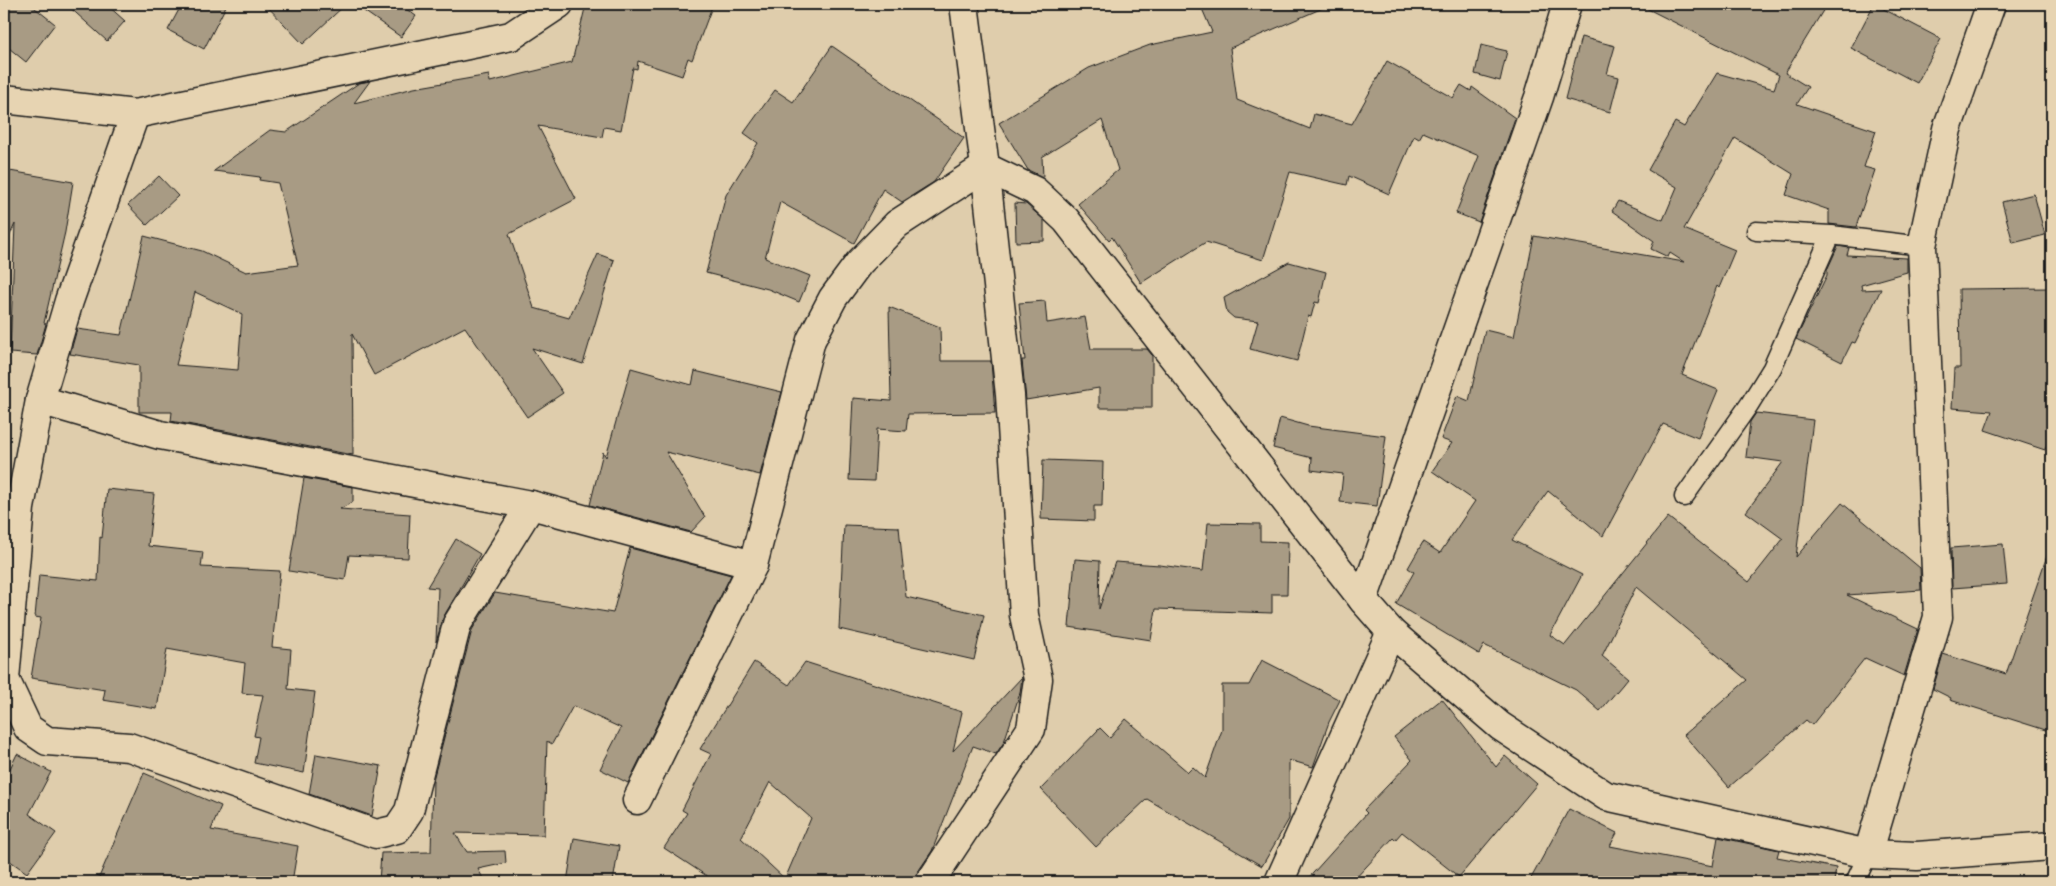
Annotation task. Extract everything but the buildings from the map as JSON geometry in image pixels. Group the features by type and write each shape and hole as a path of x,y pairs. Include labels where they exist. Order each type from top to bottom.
{"street":[{"path":"4,99 135,114 511,36 559,4"},
{"path":"930,882 1030,729 1038,679 1024,615 1010,395 985,168 964,4"},
{"path":"1363,600 1540,97 1566,4"},
{"path":"1868,854 1938,617 1922,246 1947,129 1991,4"},
{"path":"135,114 69,301 40,400 20,508 5,679 28,728 47,741 129,747 376,834 397,829 409,811 457,624 531,506"},
{"path":"638,800 753,565 811,340 833,298 859,264 897,224 985,168"},
{"path":"985,168 1035,190 1066,220 1363,600 1391,632 1500,726 1606,796 1868,854 1917,856 2052,846"},
{"path":"40,400 160,435 531,506 753,565"},
{"path":"1279,882 1391,632"}],"lane":[{"path":"1756,231 1831,235 1922,246"},
{"path":"1684,497 1749,405 1772,368 1831,235"},
{"path":"1855,882 1868,854"}],"waterway":[{"path":"4,879 9,882"}]}
